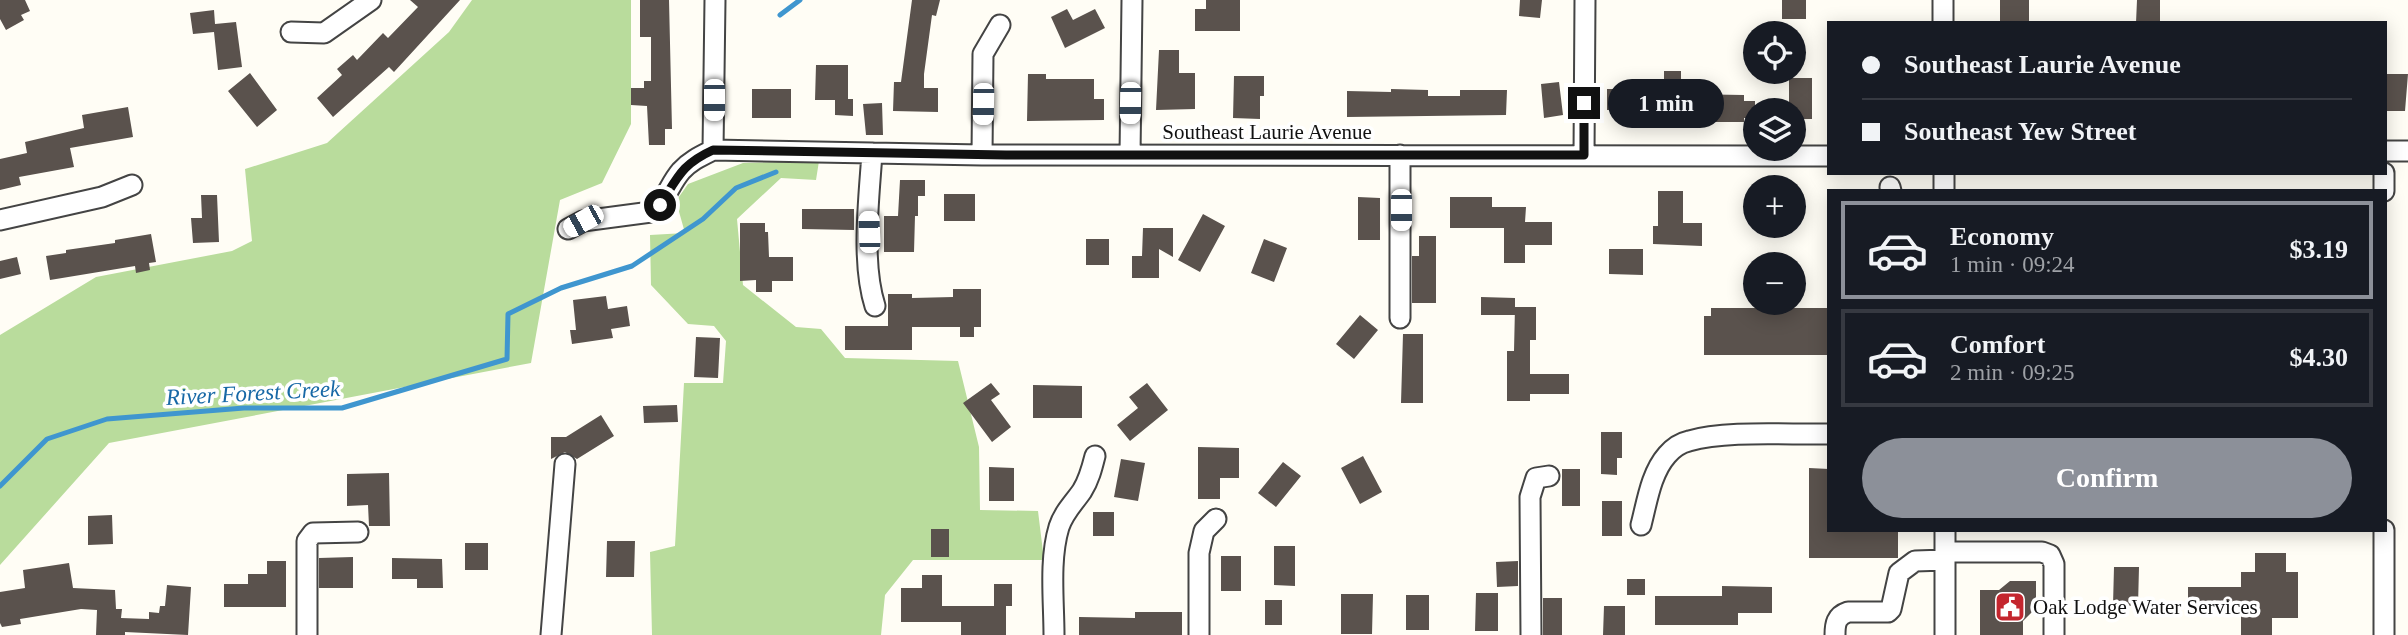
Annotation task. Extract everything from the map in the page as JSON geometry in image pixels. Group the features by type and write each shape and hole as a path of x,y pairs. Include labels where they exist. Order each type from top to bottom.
{"street":[{"path":"291,32 324,33 370,0"},
{"path":"568,229 583,221 651,212 660,205 679,173 694,159 713,150 715,0"},
{"path":"1130,155 1132,0"},
{"path":"1584,155 1585,0"},
{"path":"1943,0 1943,21"},
{"path":"982,155 983,54 1000,26"},
{"name":"Southeast Laurie Avenue","path":"713,150 982,155 1827,156"},
{"path":"2387,151 2408,151"},
{"path":"872,153 868,208 869,287 875,306"},
{"path":"1400,318 1401,155"},
{"path":"0,220 102,197 132,185"},
{"path":"1641,525 1656,473 1665,457 1677,446 1705,437 1827,434"},
{"path":"1054,635 1055,560 1059,529 1068,506 1082,491 1090,476 1096,456"},
{"path":"551,635 565,464"},
{"path":"1531,635 1530,497 1536,478 1549,476"},
{"path":"1199,635 1199,553 1204,531 1216,519"},
{"path":"307,635 307,541 313,533 358,531"},
{"path":"1945,532 1945,635"},
{"path":"2384,532 2384,635"},
{"path":"1835,635 1835,623 1848,612 1891,610 1899,573 1915,561 1945,556 2042,552 2050,555 2054,564 2054,635"}],"green space":[{"path":"472,0 631,0 631,124 602,183 560,200 531,363 109,443 0,565 0,335 96,277 232,251 252,241 245,169 327,143 449,32"},
{"path":"819,161 816,180 781,178 737,219 743,285 796,327 821,329 845,358 958,361 979,447 980,510 1038,511 1044,560 913,560 885,595 881,635 652,635 650,552 675,546 684,383 723,383 726,341 714,326 688,324 651,285 650,235 685,233 676,201 688,184 743,163"}],"building":[{"path":"0,0 25,0 30,11 21,15 24,20 6,30 0,19"},
{"path":"410,0 460,0 394,72 389,67 333,117 317,98 342,75 337,69 353,55 357,60 383,33 388,38 418,7"},
{"path":"640,0 669,0 672,129 665,129 665,145 649,145 647,106 631,105 631,88 644,88 644,81 651,81 651,37 640,37"},
{"path":"912,0 940,0 936,16 932,15 924,74 924,88 938,88 938,112 893,111 894,82 901,82"},
{"path":"1206,0 1240,0 1240,31 1195,31 1195,9 1206,9"},
{"path":"1520,0 1542,0 1540,18 1519,16"},
{"path":"1782,0 1806,0 1806,19 1782,19"},
{"path":"2000,0 2029,0 2029,21 2000,21"},
{"path":"2137,0 2160,0 2160,21 2136,21"},
{"path":"1067,9 1073,20 1095,9 1105,28 1065,48 1051,17"},
{"path":"214,10 215,24 236,22 242,67 218,70 214,32 193,34 190,13"},
{"path":"1159,50 1179,50 1179,73 1195,73 1195,109 1156,110"},
{"path":"816,65 848,65 848,99 853,99 853,116 835,115 835,100 815,100"},
{"path":"1664,71 1681,71 1681,94 1744,95 1743,122 1680,122 1680,116 1641,116 1641,123 1620,123 1620,110 1607,110 1607,89 1664,89"},
{"path":"250,73 277,110 257,127 228,91"},
{"path":"1028,74 1046,74 1046,79 1094,79 1094,99 1104,99 1104,120 1027,121"},
{"path":"2387,74 2408,74 2405,111 2387,111"},
{"path":"1234,76 1264,76 1264,96 1260,96 1260,119 1233,118"},
{"path":"1806,78 1812,78 1812,119 1806,119 1806,98 1789,98 1789,84 1806,84"},
{"path":"1559,82 1563,115 1544,118 1541,84"},
{"path":"752,89 791,89 791,118 752,118"},
{"path":"1391,89 1428,90 1428,96 1460,96 1460,90 1507,90 1506,115 1347,117 1347,91 1391,92"},
{"path":"882,103 883,135 866,135 863,104"},
{"path":"128,107 133,137 70,148 74,167 19,177 21,185 0,190 0,159 27,153 25,142 84,128 82,115"},
{"path":"900,180 925,180 925,196 918,196 914,252 884,252 884,216 898,216"},
{"path":"1658,191 1683,191 1683,223 1702,223 1702,246 1653,244 1653,226 1658,226"},
{"path":"944,194 975,194 975,221 944,221"},
{"path":"201,195 217,195 219,242 193,243 191,218 202,218"},
{"path":"1358,197 1380,198 1380,240 1358,240"},
{"path":"1450,197 1492,197 1492,207 1526,207 1525,222 1552,222 1552,245 1525,245 1525,263 1504,263 1504,228 1450,228"},
{"path":"802,209 854,209 854,230 802,229"},
{"path":"1203,214 1225,226 1200,272 1178,260"},
{"path":"740,223 765,223 769,257 793,257 793,281 772,281 772,292 756,292 756,280 740,281"},
{"path":"1143,228 1173,228 1173,257 1159,249 1159,278 1132,278 1132,256 1142,256"},
{"path":"151,234 156,262 149,263 150,270 136,273 135,266 50,280 46,256"},
{"path":"1419,236 1436,236 1436,303 1412,303 1412,256 1419,256"},
{"path":"1086,239 1109,239 1109,265 1086,265"},
{"path":"1264,239 1287,248 1274,282 1251,273"},
{"path":"1609,249 1643,249 1643,275 1609,274"},
{"path":"17,257 21,274 0,279 0,261"},
{"path":"953,289 981,289 981,327 974,327 974,337 960,337 960,327 912,327 912,350 845,350 845,326 888,326 888,294 912,294 912,298 953,297"},
{"path":"606,296 608,309 627,306 630,326 611,329 613,338 572,344 570,330 576,330 573,300"},
{"path":"1481,297 1515,298 1515,315 1481,315"},
{"path":"1515,307 1536,307 1536,340 1530,340 1530,374 1569,374 1569,394 1530,394 1530,401 1507,401 1507,351 1514,351"},
{"path":"1711,308 1743,308 1743,315 1806,315 1806,308 1827,308 1827,355 1704,355 1704,316 1711,316"},
{"path":"1360,315 1378,330 1354,359 1336,344"},
{"path":"1403,334 1423,334 1423,403 1401,403"},
{"path":"696,337 720,338 718,378 694,377"},
{"path":"991,383 1000,394 991,400 1011,427 992,442 963,403"},
{"path":"1147,383 1168,410 1130,441 1117,425 1138,408 1129,397"},
{"path":"1033,385 1082,386 1082,418 1033,418"},
{"path":"677,405 678,422 644,423 643,406"},
{"path":"601,415 614,436 577,459 565,452 551,459 551,437 566,437"},
{"path":"1601,432 1622,432 1622,458 1617,458 1617,475 1601,474"},
{"path":"1198,447 1239,448 1239,478 1220,478 1220,499 1198,499"},
{"path":"1363,456 1382,492 1360,504 1341,468"},
{"path":"1121,459 1145,463 1138,501 1114,497"},
{"path":"1283,462 1301,476 1276,507 1258,493"},
{"path":"989,467 1014,468 1014,501 989,501"},
{"path":"1809,468 1827,469 1827,532 1898,532 1898,558 1809,558"},
{"path":"1562,469 1580,469 1580,506 1562,506"},
{"path":"389,473 390,526 369,526 368,505 347,506 347,474"},
{"path":"1602,501 1622,501 1622,536 1602,536"},
{"path":"1093,512 1114,512 1114,536 1093,536"},
{"path":"112,515 113,544 88,545 88,516"},
{"path":"931,529 949,529 949,557 931,557"},
{"path":"607,541 635,541 634,577 606,577"},
{"path":"465,543 488,543 488,570 465,570"},
{"path":"1274,546 1295,546 1295,586 1274,585"},
{"path":"2255,553 2286,553 2286,572 2298,572 2298,618 2272,618 2272,635 2241,635 2241,606 2188,606 2188,587 2241,587 2241,572 2255,572"},
{"path":"1221,556 1241,556 1241,591 1221,591"},
{"path":"353,557 353,588 319,588 319,558"},
{"path":"392,558 442,559 443,588 417,588 417,579 392,579"},
{"path":"267,561 286,561 286,607 224,607 224,584 248,584 248,574 267,574"},
{"path":"1518,561 1518,586 1497,587 1496,562"},
{"path":"69,563 73,588 115,590 116,609 122,609 121,618 149,619 149,612 159,613 160,606 165,606 167,585 191,587 188,635 125,632 125,635 96,635 97,610 81,609 20,619 21,624 2,627 0,592 25,588 23,570"},
{"path":"2114,567 2139,567 2138,606 2113,605"},
{"path":"922,575 942,575 942,606 1006,606 1006,635 961,635 961,622 901,622 901,588 922,588"},
{"path":"1627,579 1645,579 1645,595 1627,595"},
{"path":"2010,581 2036,581 2036,608 2023,621 2023,635 1980,635 1980,590 1999,590"},
{"path":"994,584 1012,584 1012,606 994,606"},
{"path":"1722,586 1772,587 1772,613 1738,613 1738,625 1655,625 1655,596 1722,596"},
{"path":"1476,593 1498,593 1498,631 1475,631"},
{"path":"1341,594 1373,594 1372,634 1341,634"},
{"path":"1406,595 1429,595 1429,630 1406,630"},
{"path":"1543,598 1562,598 1562,635 1543,635"},
{"path":"1265,600 1282,600 1282,625 1265,625"},
{"path":"1604,606 1625,606 1625,635 1603,635"},
{"path":"1135,612 1182,612 1182,635 1079,635 1079,617 1135,618"}],"waterway":[{"name":"River Forest Creek","path":"780,15 800,0"},
{"name":"River Forest Creek","path":"0,486 47,439 107,419 244,408 342,408 507,359 508,314 561,288 632,266 703,219 736,188 776,172"}],"place":[{"name":"Oak Lodge Water Services","path":"2010,607"}],"route":[{"path":"660,205 679,173 694,159 713,150 1006,155 1584,155 1584,103"}]}
